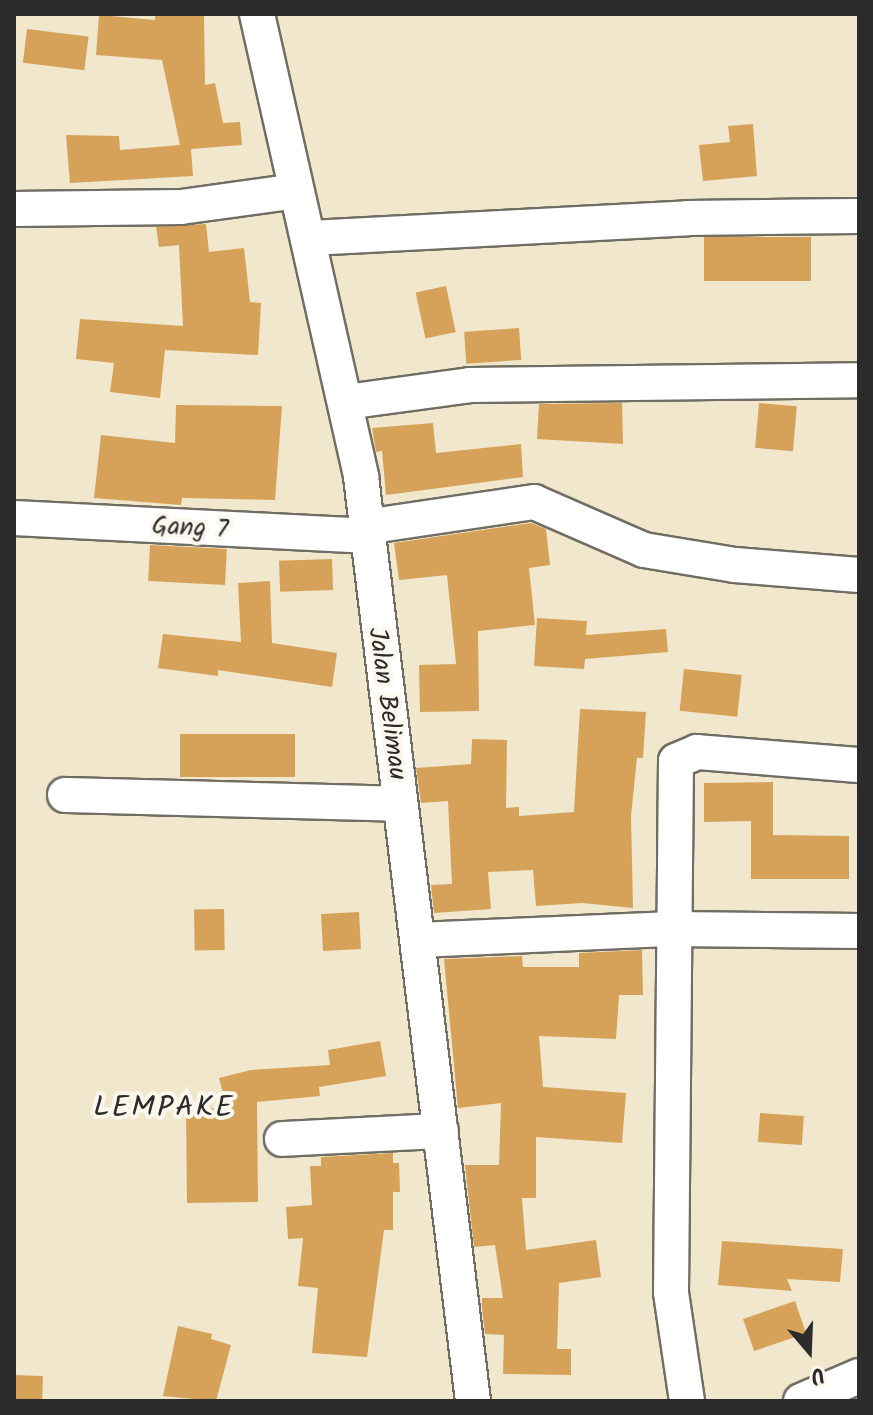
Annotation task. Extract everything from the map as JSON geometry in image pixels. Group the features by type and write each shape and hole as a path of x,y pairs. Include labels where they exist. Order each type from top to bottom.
{"street":[{"name":"Jalan Belimau","path":"257,14 346,402 418,940 473,1401"},
{"path":"14,209 181,207 296,191"},
{"path":"310,238 688,218 859,216"},
{"path":"346,402 470,385 859,380"},
{"name":"Gang 7","path":"14,518 365,531 534,502 644,550 735,565 859,575"},
{"path":"687,1401 671,1292 676,761 697,752 859,765"},
{"path":"65,795 399,804"},
{"path":"418,940 673,929 859,931"},
{"path":"282,1139 441,1131"},
{"path":"801,1401 859,1376"}],"building":[{"path":"155,14 204,14 205,85 215,83 223,123 240,122 242,145 191,149 193,176 70,183 66,135 119,136 120,150 180,145 162,60 96,55 99,15 155,20"},
{"path":"27,29 89,37 84,70 23,63"},
{"path":"753,124 757,176 703,181 699,145 730,142 728,126"},
{"path":"206,224 209,252 244,248 250,302 261,303 258,355 165,350 160,398 110,392 114,363 76,359 80,319 183,326 179,245 159,247 156,227"},
{"path":"704,237 811,237 811,281 704,281"},
{"path":"446,286 456,332 425,338 416,292"},
{"path":"519,328 521,360 466,364 464,332"},
{"path":"622,403 623,444 537,439 539,404"},
{"path":"759,403 797,406 793,451 755,448"},
{"path":"176,405 282,406 275,500 182,498 181,505 94,498 101,435 175,443"},
{"path":"433,423 436,453 521,444 523,477 386,495 382,451 376,452 372,428"},
{"path":"531,523 546,529 550,565 529,568 535,625 478,631 479,711 420,712 419,665 456,664 447,575 399,580 394,543"},
{"path":"150,545 227,549 225,585 148,581"},
{"path":"332,559 333,590 280,592 279,561"},
{"path":"270,581 272,643 337,653 332,687 218,670 218,676 158,668 163,634 241,642 238,583"},
{"path":"537,618 587,621 586,635 666,629 668,652 585,659 584,669 534,666"},
{"path":"684,669 742,675 737,717 680,711"},
{"path":"580,709 646,712 643,758 637,758 631,816 633,908 582,903 536,906 533,870 488,872 491,909 434,913 431,885 452,884 448,801 421,803 416,768 471,764 472,739 507,740 506,808 519,807 519,816 574,812"},
{"path":"180,734 295,734 295,777 180,777"},
{"path":"773,782 773,835 849,836 849,879 751,879 751,821 704,822 704,783"},
{"path":"224,909 225,950 195,951 194,910"},
{"path":"359,912 361,949 323,951 321,914"},
{"path":"642,950 643,995 619,995 616,1039 539,1036 543,1087 626,1093 622,1143 536,1137 536,1198 522,1198 526,1250 596,1240 601,1277 559,1283 557,1349 571,1349 571,1375 503,1374 504,1335 485,1334 482,1308 482,1298 503,1298 495,1245 474,1247 465,1165 499,1165 501,1103 458,1108 444,959 522,956 523,967 579,967 579,953"},
{"path":"380,1041 386,1076 319,1087 320,1096 257,1102 258,1202 187,1203 186,1109 227,1108 219,1078 251,1070 330,1065 328,1050"},
{"path":"760,1113 804,1116 802,1145 758,1142"},
{"path":"393,1153 393,1163 399,1163 400,1192 393,1192 393,1230 384,1230 367,1357 312,1353 318,1288 298,1286 303,1238 288,1239 286,1207 312,1205 310,1166 321,1166 321,1157"},
{"path":"722,1241 843,1249 840,1282 787,1279 792,1291 718,1285"},
{"path":"795,1301 806,1333 754,1351 743,1319"},
{"path":"178,1326 212,1334 211,1339 231,1345 216,1401 163,1396"},
{"path":"14,1375 43,1376 42,1401 14,1401"}],"district":[{"name":"LEMPAKE","path":"164,1108"}]}
